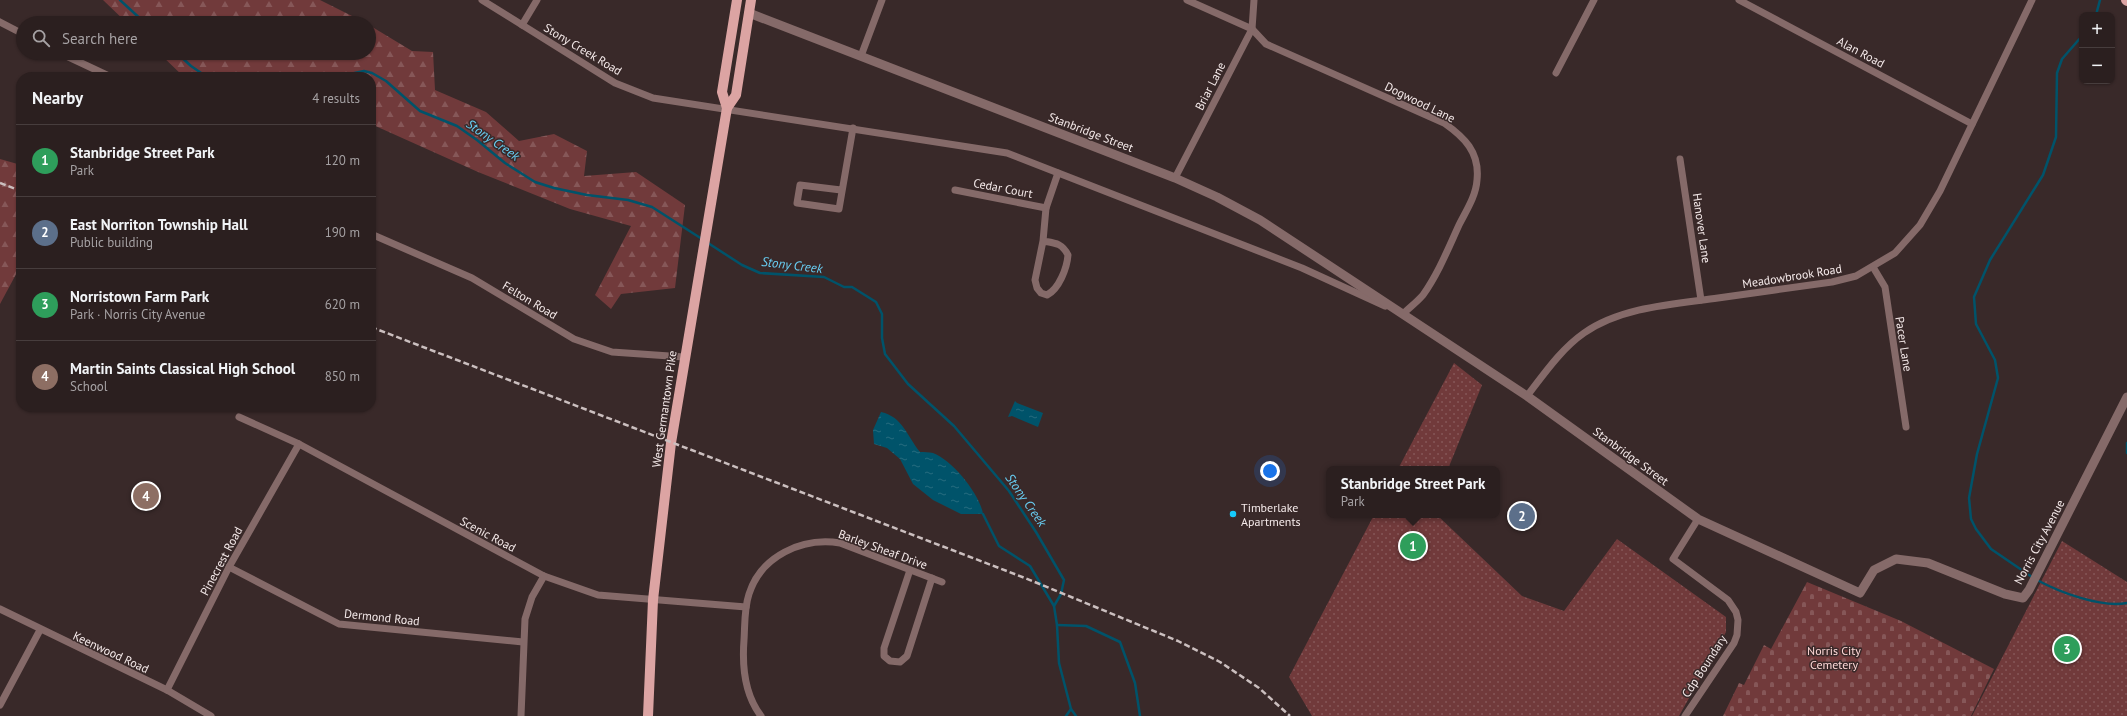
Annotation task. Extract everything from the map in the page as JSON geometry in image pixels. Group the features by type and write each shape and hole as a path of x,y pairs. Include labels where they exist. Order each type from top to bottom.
{"main road":[{"name":"West Germantown Pike","path":"727,108 722,92 737,0"},
{"name":"West Germantown Pike","path":"648,716 653,600 671,443 684,357 708,227 727,108 736,95 751,0"}],"street":[{"name":"Stony Creek Road","path":"482,0 615,83 653,98 727,108"},
{"path":"522,25 537,0"},
{"path":"861,56 882,0"},
{"path":"1188,0 1252,29"},
{"name":"Briar Lane","path":"1175,178 1252,29 1254,0"},
{"path":"1556,73 1594,0"},
{"name":"Alan Road","path":"1739,0 1972,124"},
{"name":"Meadowbrook Road","path":"1527,396 1566,350 1583,333 1602,323 1652,308 1832,282 1856,276 1894,253 1920,225 1940,191 2032,0"},
{"name":"Stanbridge Street","path":"750,13 1175,178 1217,197 1260,220 1527,396 1698,519 1860,593"},
{"path":"0,22 16,30"},
{"name":"Dogwood Lane","path":"1252,29 1266,44 1444,123 1462,136 1472,149 1478,180 1474,194 1436,273 1422,296 1403,314"},
{"path":"75,60 100,72"},
{"name":"Stanbridge Street","path":"727,108 1007,154 1302,268 1403,314"},
{"path":"842,190 800,185 798,204 839,209 852,128"},
{"name":"Hanover Lane","path":"1680,158 1701,300"},
{"path":"1043,241 1058,243 1065,248 1068,255 1058,285 1053,292 1047,295 1041,293 1037,288 1036,280 1043,241 1046,208 1058,173"},
{"name":"Cedar Court","path":"955,190 1046,208"},
{"name":"Felton Road","path":"376,236 472,278 574,339 612,352 684,357"},
{"name":"Pacer Lane","path":"1873,267 1884,287 1906,427"},
{"name":"Norris City Avenue","path":"1860,593 1874,570 1896,559 1928,563 2005,594 2023,598 2029,590 2127,397"},
{"name":"Scenic Road","path":"239,417 299,444 544,576 598,595 746,607"},
{"name":"Pinecrest Road","path":"166,690 229,567 299,444"},
{"name":"Cdp Boundary","path":"1685,716 1734,643 1738,628 1736,612 1728,600 1673,559 1698,519"},
{"name":"Barley Sheaf Drive","path":"760,716 749,693 743,668 746,607 749,594 757,578 770,562 796,546 819,542 840,544 942,582"},
{"name":"Dermond Road","path":"229,567 339,624 523,642"},
{"path":"910,570 884,648 884,656 890,661 900,662 907,656 932,578"},
{"path":"522,716 523,642 525,619 532,597 544,576"},
{"name":"Keenwood Road","path":"0,609 40,630 166,690 211,716"},
{"path":"0,705 40,630"}],"green space":[{"path":"103,0 320,0 352,16 120,16"},
{"path":"376,29 412,51 433,52 435,90 486,112 519,141 554,134 587,151 584,176 636,172 685,205 675,288 621,294 611,309 595,295 631,226 570,209 478,172 376,126 376,72 179,72 166,60 376,60"},
{"path":"0,159 16,164 16,274 0,304"},
{"path":"1454,363 1482,385 1449,466 1400,466"},
{"path":"1372,518 1440,518 1522,596 1564,611 1617,539 1726,617 1726,632 1679,716 1312,716 1289,677"},
{"path":"2062,541 2127,582 2127,716 1972,716"},
{"name":"Norris City Cemetery","path":"1807,582 1901,621 1994,669 1971,716 1723,716 1739,683 1744,685 1764,645 1771,649"}],"water":[{"path":"1015,401 1043,413 1038,427 1012,416 1008,417"},
{"path":"881,412 895,418 900,423 920,452 933,453 956,470 977,497 983,514 961,514 933,500 913,484 900,459 887,448 874,444 873,430"}],"waterway":[{"name":"Stony Creek","path":"120,0 137,16"},
{"path":"2097,12 2100,0"},
{"path":"2032,577 1991,549 1976,529 1971,519 1969,498 1977,454 1998,378 1995,360 1976,324 1974,297 1990,260 2043,175 2056,137 2057,73 2062,59 2079,39"},
{"name":"Stony Creek","path":"185,60 200,72"},
{"name":"Stony Creek","path":"359,72 368,72"},
{"name":"Stony Creek","path":"376,75 386,81 420,111 457,126 505,163 535,182 554,188 587,195 628,200 652,207 702,239"},
{"name":"Stony Creek","path":"708,243 742,265 760,273 824,277 844,287 852,287 876,302 882,314 882,338 885,354 908,384 954,426 1009,491 1036,532 1064,580 1061,594 1054,606 1057,625 1059,663 1071,709 1066,716"},
{"path":"2127,443 2127,453"},
{"name":"Stony Creek","path":"983,514 999,546 1030,566 1054,606"},
{"path":"2037,580 2080,598 2105,603 2127,603"},
{"name":"Stony Creek","path":"1057,625 1086,626 1120,642 1135,683 1140,716"},
{"name":"Stony Creek","path":"1071,709 1076,716"}],"railway":[{"path":"0,183 16,189"},
{"path":"376,329 1025,578 1178,641 1220,662 1259,688 1290,716"}],"place":[{"name":"Martin Saints Classical High School","path":"146,496"},
{"name":"Timberlake Apartments","path":"1233,514"},
{"name":"East Norriton Township Hall","path":"1522,516"},
{"name":"Stanbridge Street Park","path":"1413,546"},
{"name":"Norristown Farm Park","path":"2067,649"}]}
